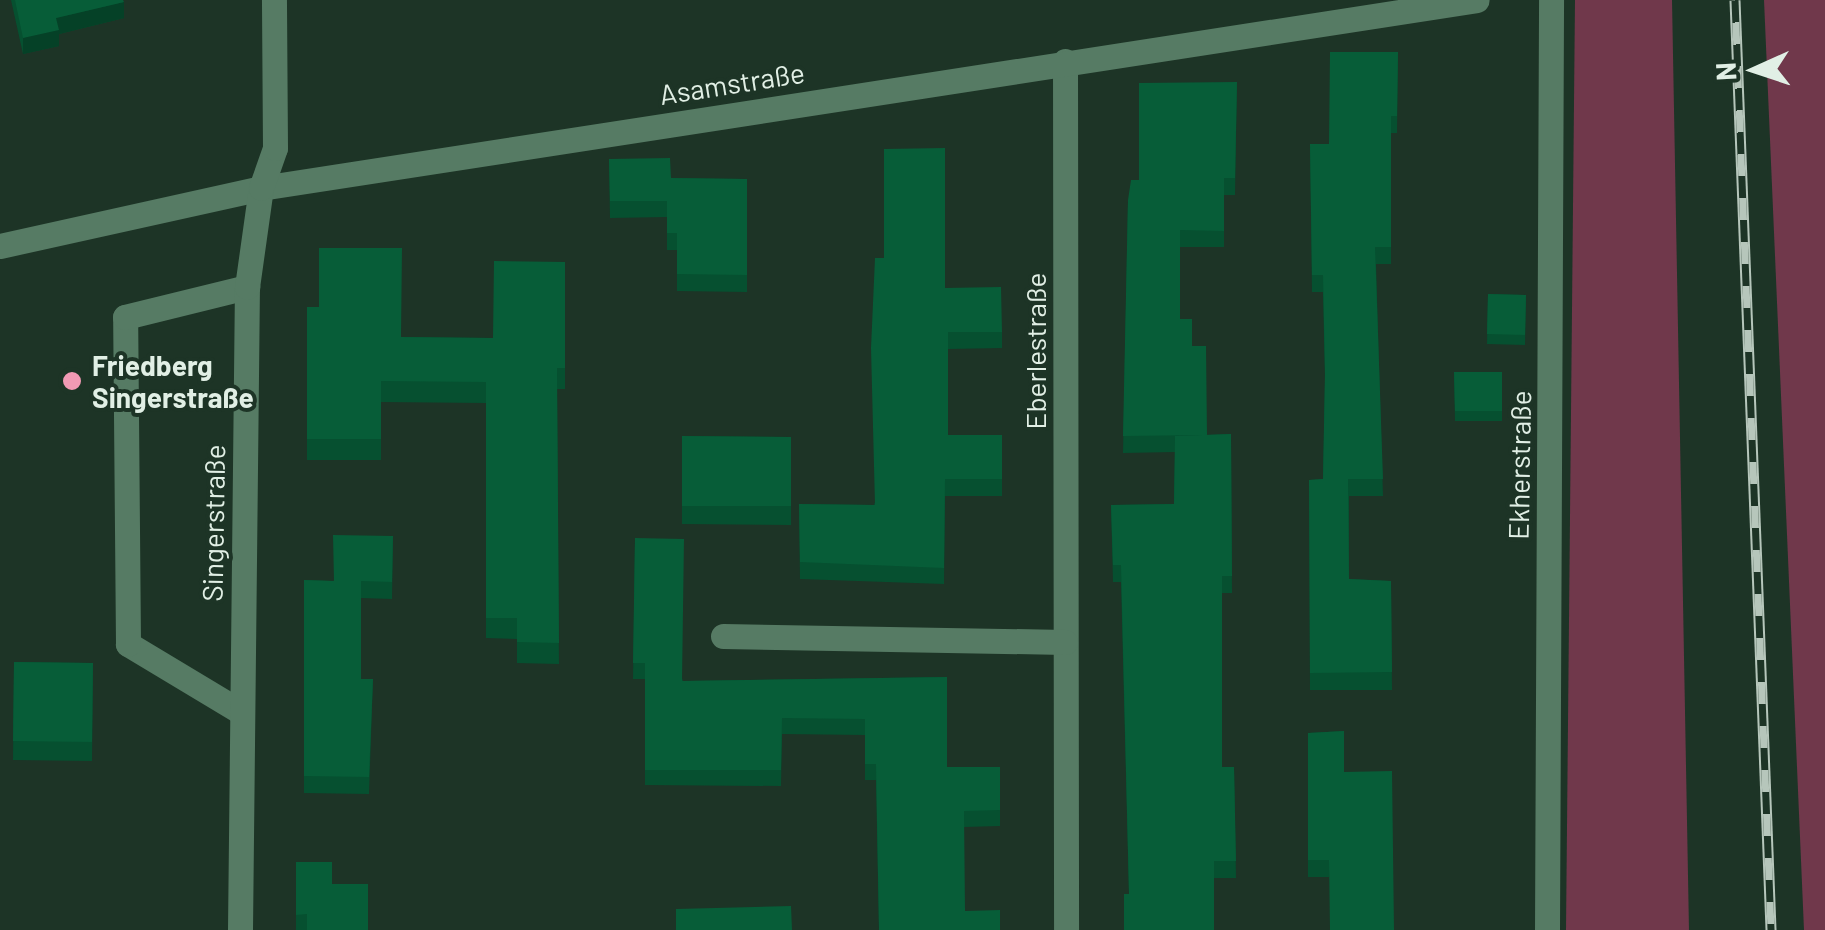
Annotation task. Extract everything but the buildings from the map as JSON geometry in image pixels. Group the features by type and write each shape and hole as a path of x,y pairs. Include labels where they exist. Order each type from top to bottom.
{"street":[{"name":"Singerstraße","path":"240,930 247,287 261,188 275,148 274,0"},
{"name":"Asamstraße","path":"0,246 261,188 1477,0"},
{"name":"Ekherstraße","path":"1547,930 1551,0"},
{"name":"Eberlestraße","path":"1065,61 1066,930"},
{"path":"241,712 128,644 125,317 247,287"},
{"path":"723,636 1065,642"}],"shaded area":[{"path":"1575,0 1672,0 1689,930 1566,930"},
{"path":"1764,0 1825,0 1825,930 1804,930"}],"railway":[{"path":"1735,0 1771,930"}],"place":[{"name":"Friedberg Singerstraße","path":"72,381"}]}
